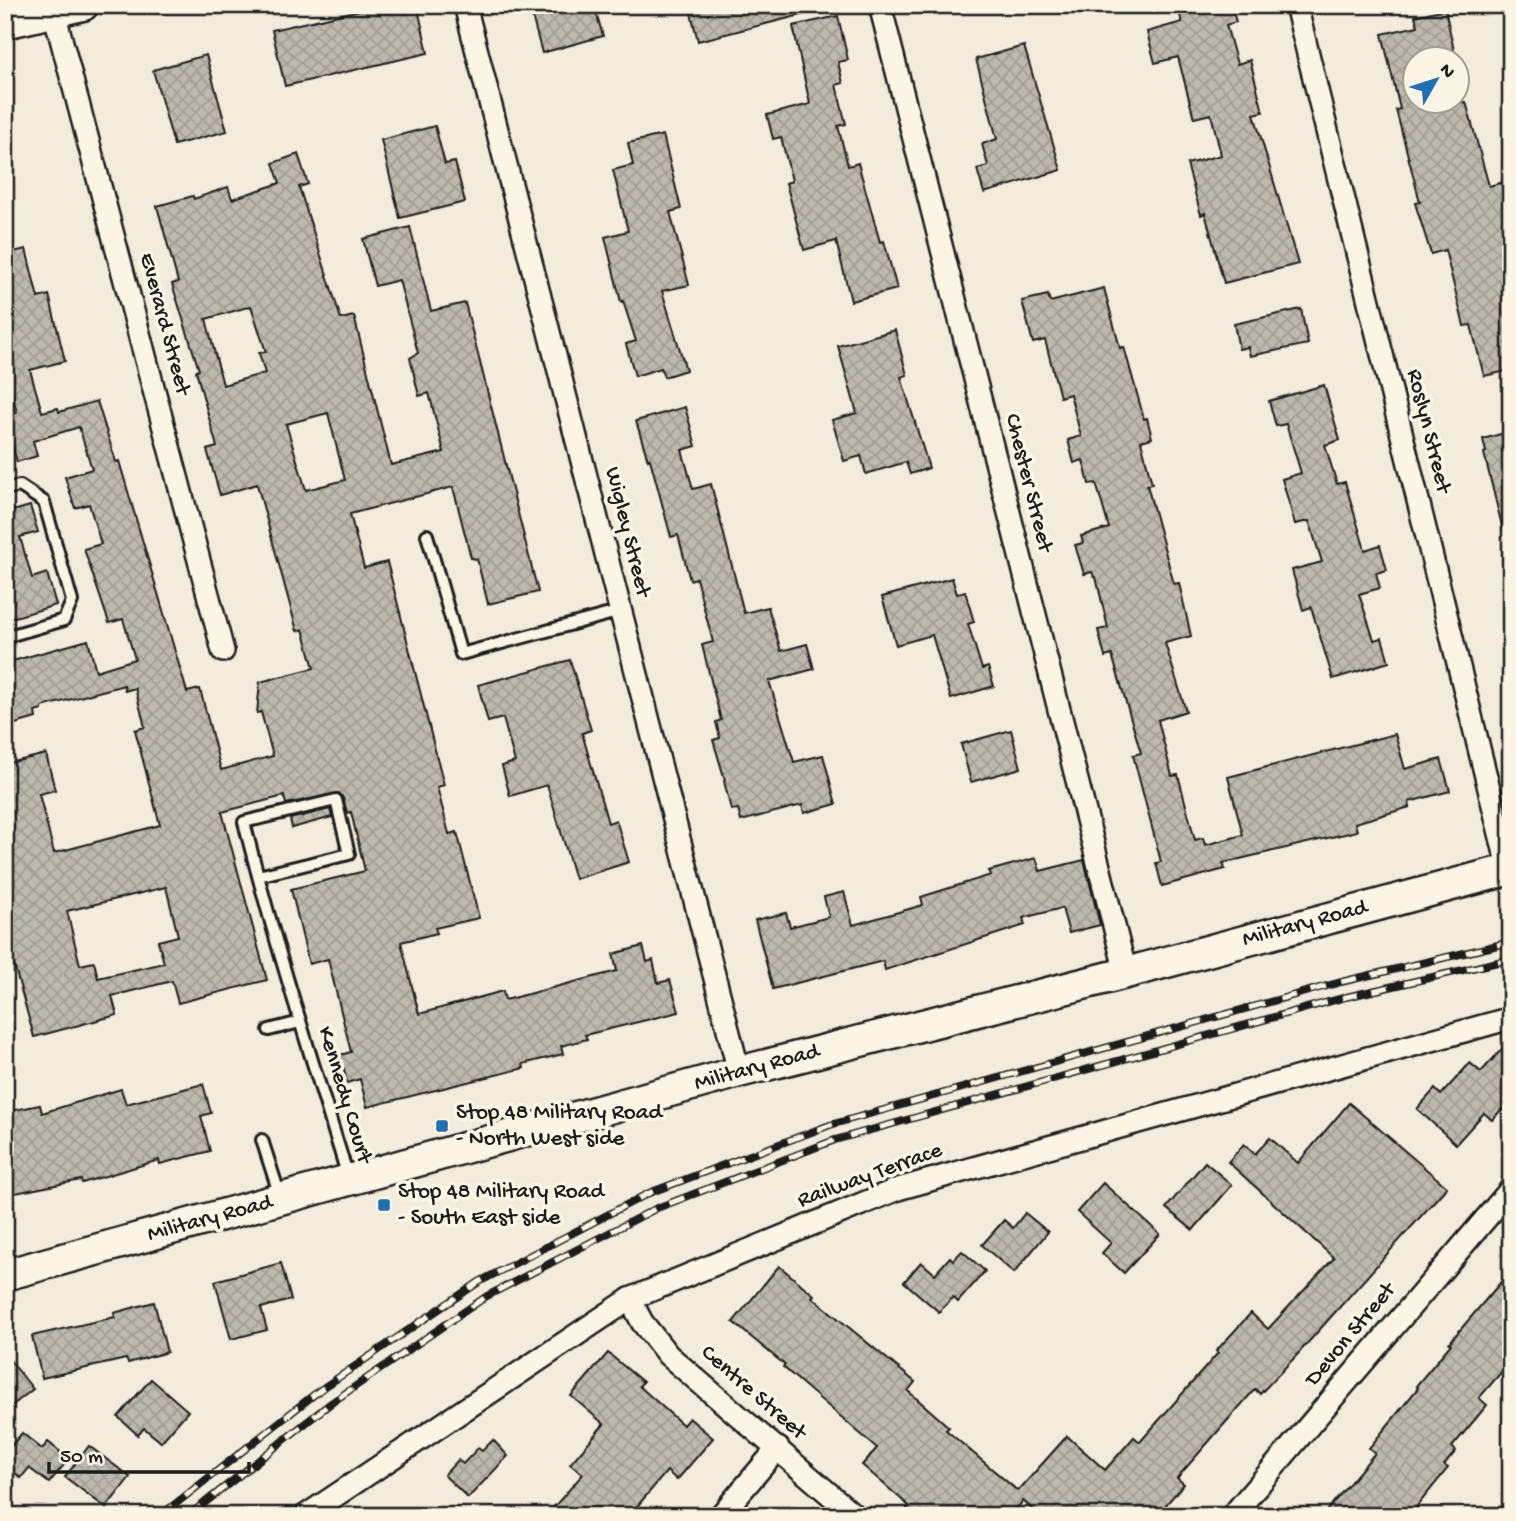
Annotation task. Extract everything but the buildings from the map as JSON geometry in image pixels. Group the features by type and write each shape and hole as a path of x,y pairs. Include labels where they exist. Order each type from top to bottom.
{"main road":[{"path":"5,23 83,5"},
{"name":"Military Road","path":"5,1275 739,1072 1126,973 1510,869"}],"street":[{"name":"Wigley Street","path":"465,5 739,1072"},
{"name":"Chester Street","path":"880,5 1126,973"},
{"name":"Roslyn Street","path":"1296,5 1510,869"},
{"name":"Everard Street","path":"54,12 223,650"},
{"name":"Railway Terrace","path":"304,1516 631,1299 898,1189 1511,1018"},
{"name":"Devon Street","path":"1232,1516 1511,1189"},
{"name":"Centre Street","path":"631,1299 642,1322 668,1355 855,1516"},
{"path":"720,1516 778,1448"}],"lane":[{"path":"5,489 20,486 44,502 72,601 64,620 5,637"},
{"path":"427,535 461,654 621,611"},
{"name":"Kennedy Court","path":"258,876 349,854 336,800 244,822 258,876 300,1022 349,1180"},
{"path":"269,1030 300,1022"},
{"path":"262,1140 281,1199"}],"railway":[{"path":"160,1516 320,1390 479,1282 649,1193 830,1125 1341,982 1511,942"},
{"path":"188,1516 331,1403 487,1296 657,1208 835,1140 1346,997 1511,959"}],"place":[{"name":"Stop 48 Military Road - North West side","path":"442,1126"},
{"name":"Stop 48 Military Road - South East side","path":"384,1205"}]}
